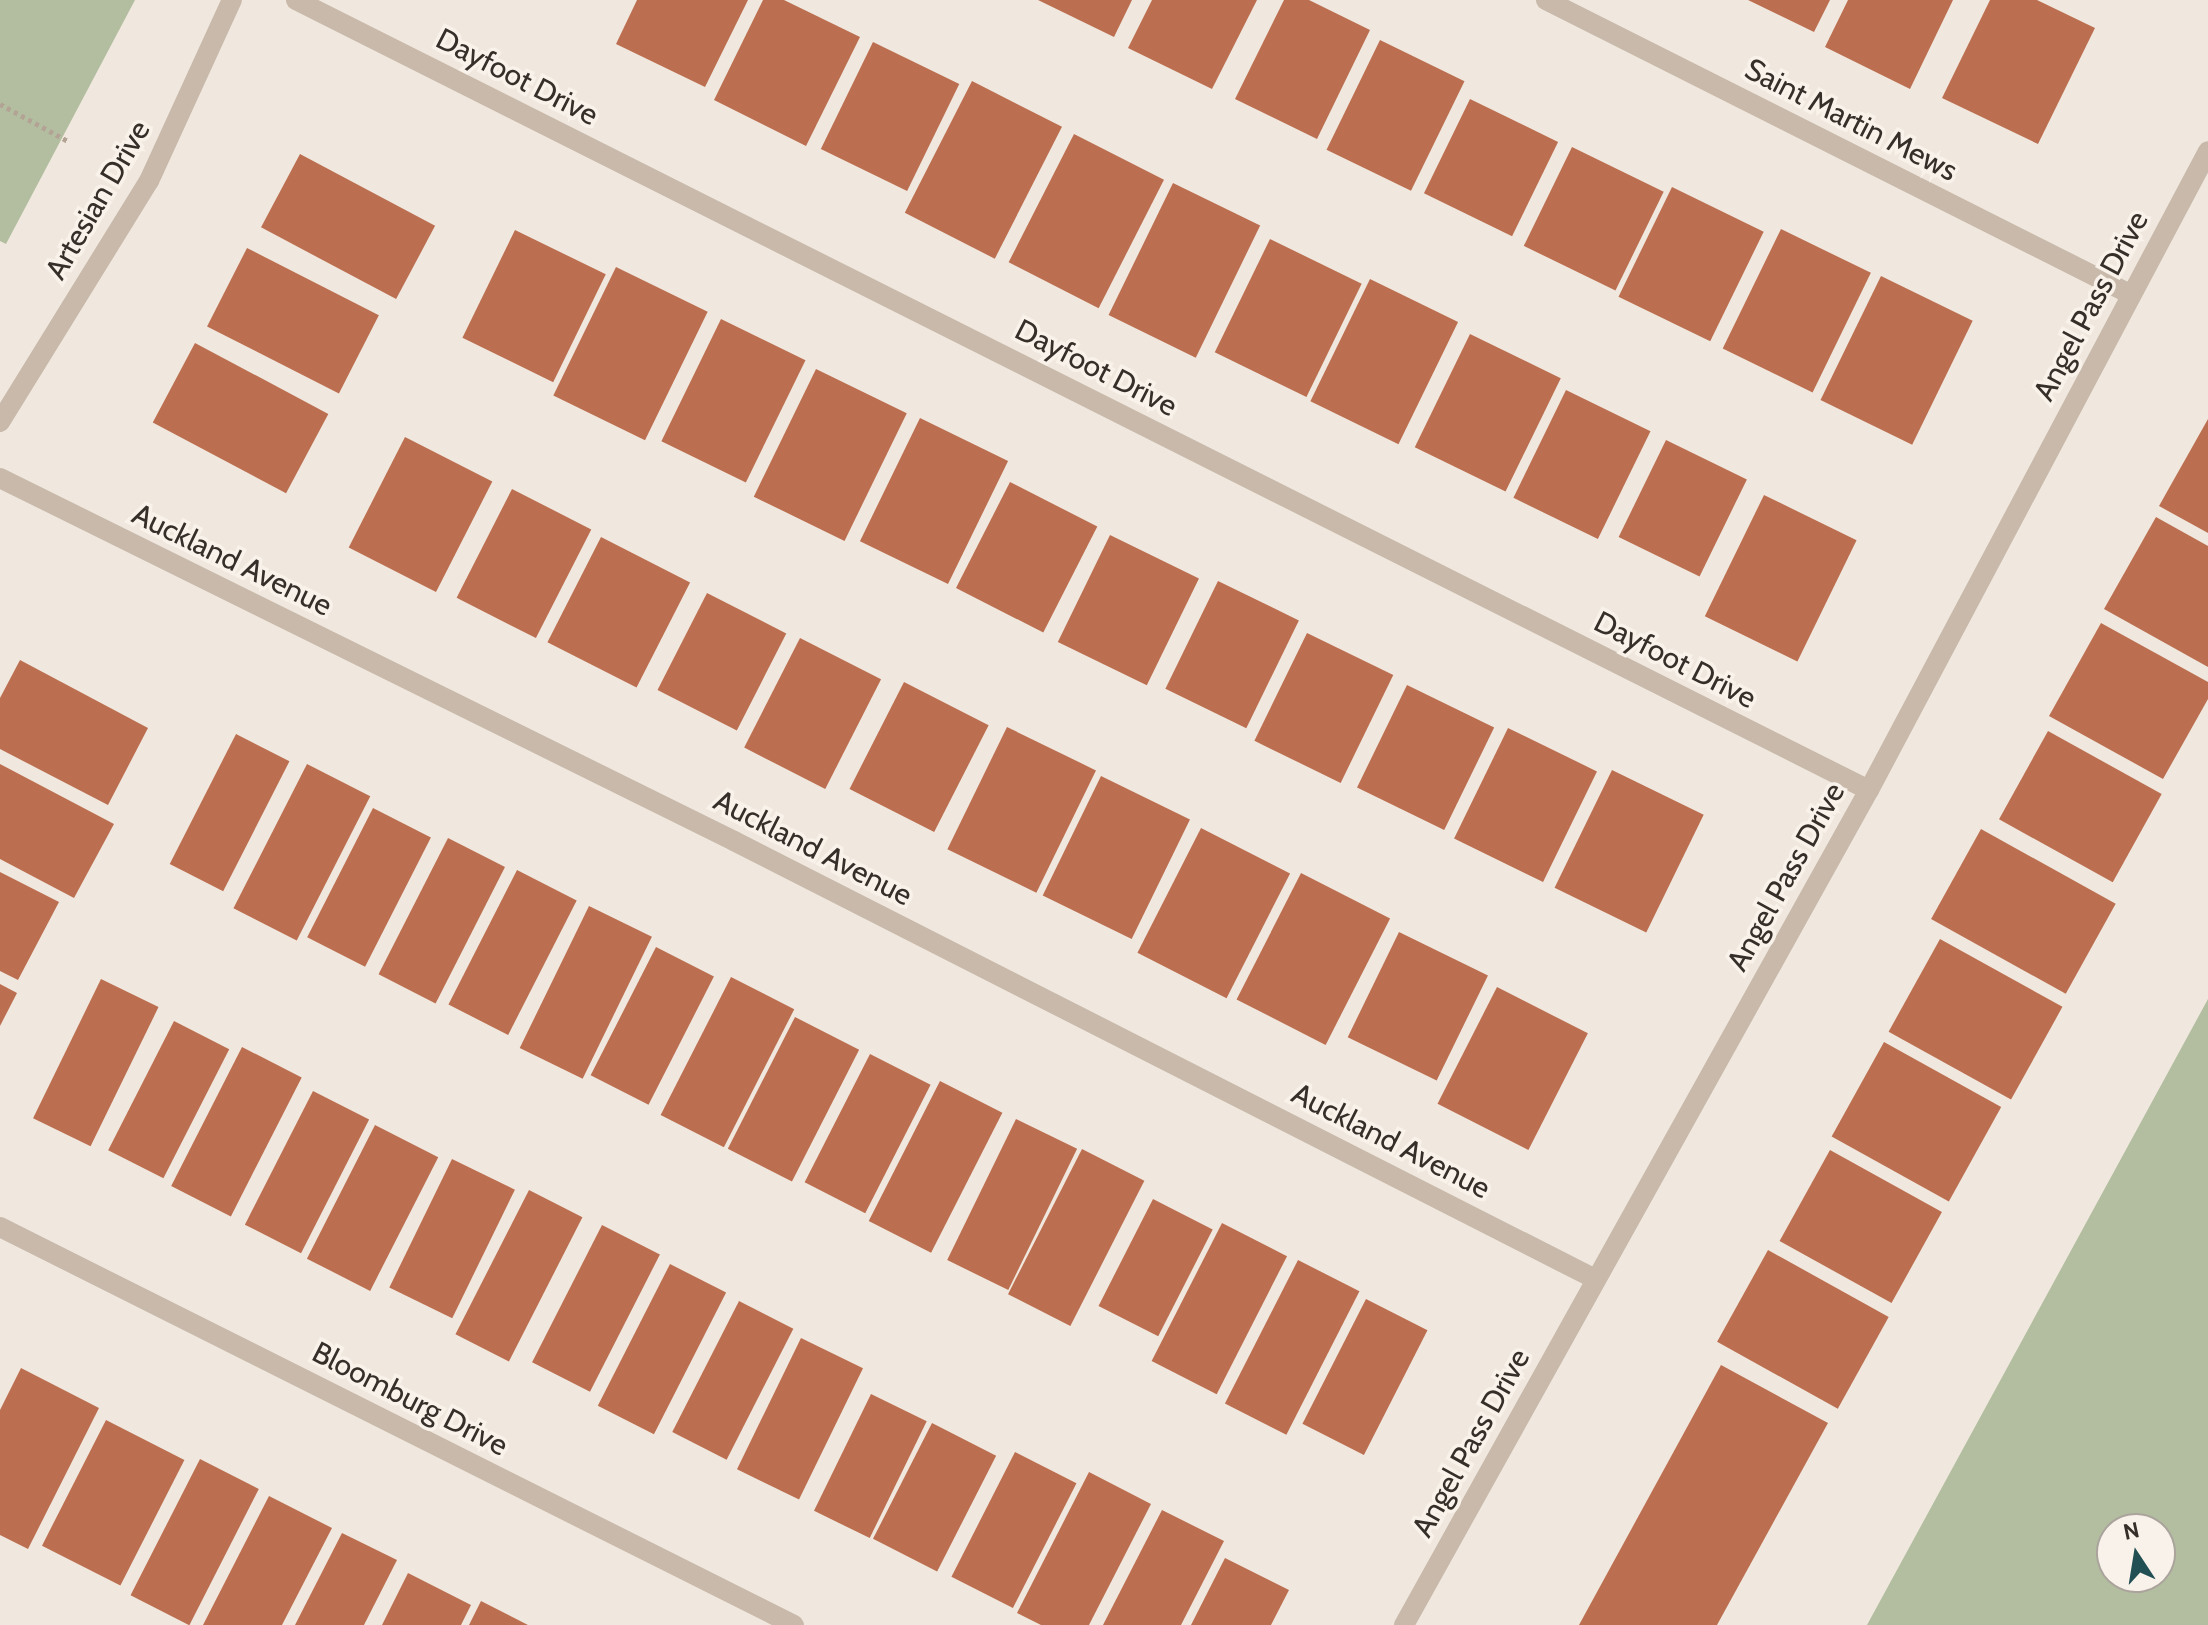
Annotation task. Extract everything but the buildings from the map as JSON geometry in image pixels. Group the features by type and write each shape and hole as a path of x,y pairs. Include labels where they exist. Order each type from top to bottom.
{"street":[{"name":"Artesian Drive","path":"0,422 149,181 232,0"},
{"name":"Dayfoot Drive","path":"296,0 1869,790"},
{"name":"Saint Martin Mews","path":"1546,0 2130,294"},
{"name":"Angel Pass Drive","path":"1404,1625 1869,790 2208,151"},
{"name":"Auckland Avenue","path":"0,478 720,834 1595,1279"},
{"name":"Bloomburg Drive","path":"0,1227 794,1625"}],"path":[{"path":"0,104 68,141"}],"green space":[{"path":"0,0 135,0 6,244 0,241"},
{"path":"2208,999 2208,1625 1867,1625"}]}
